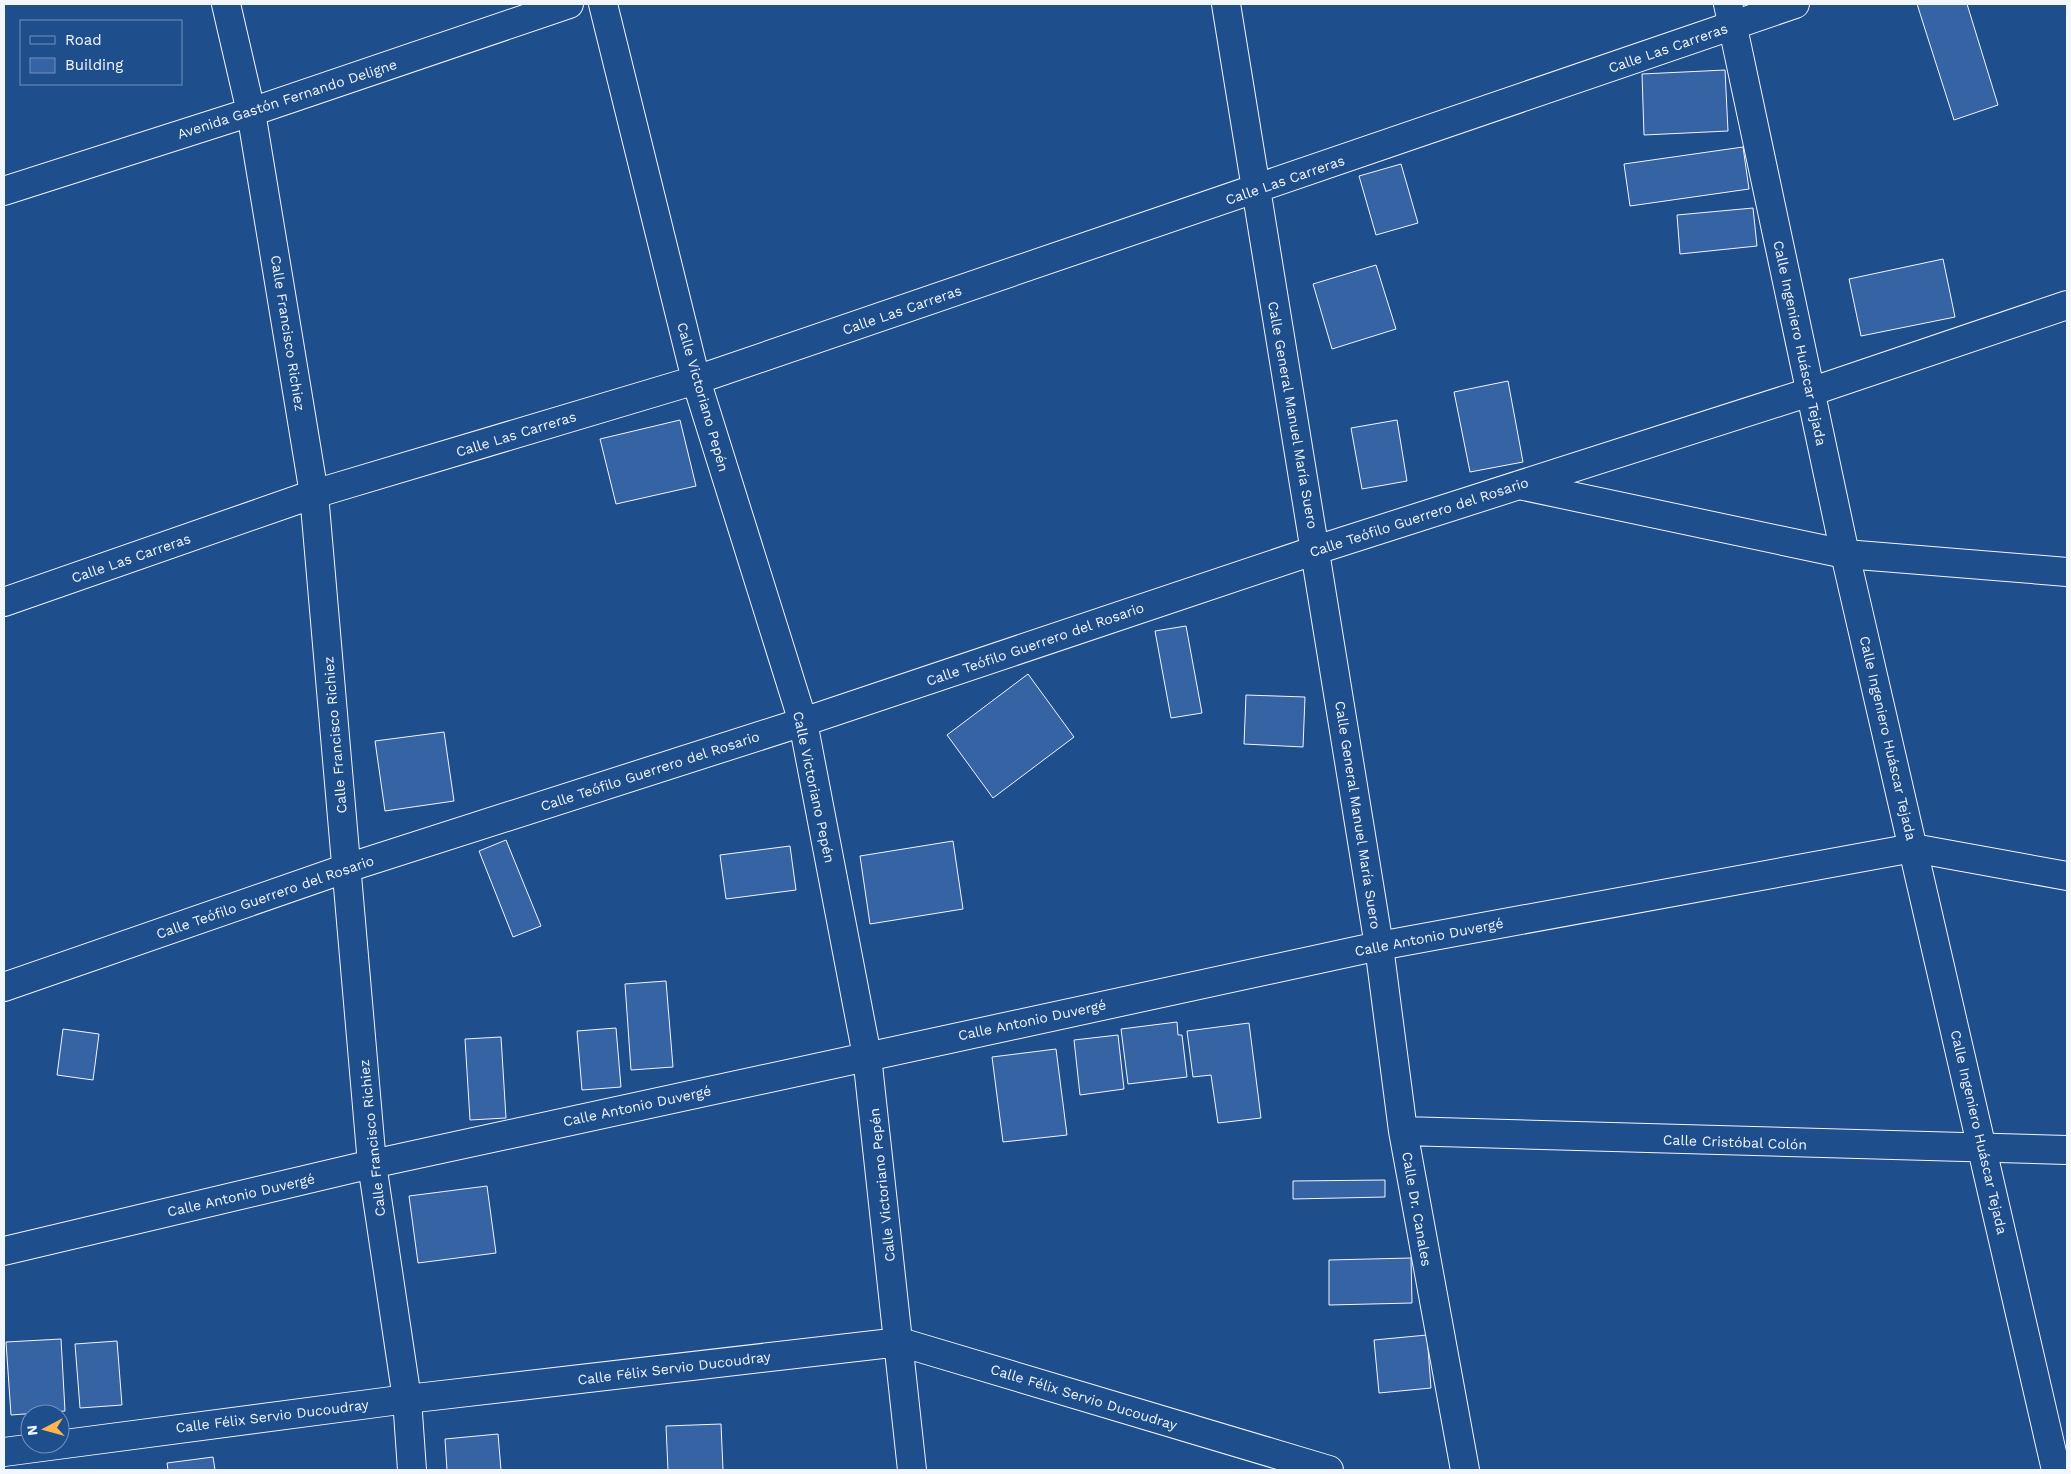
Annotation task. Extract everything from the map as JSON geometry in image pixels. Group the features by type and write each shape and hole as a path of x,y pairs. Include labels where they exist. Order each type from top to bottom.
{"street":[{"name":"Calle Francisco Richiez","path":"226,4 251,112 314,494 372,1164 406,1399 412,1470"},
{"name":"Avenida Gastón Fernando Deligne","path":"4,191 251,112 569,4"},
{"name":"Calle Victoriano Pepén","path":"603,4 696,380 803,722 867,1056 900,1342 912,1470"},
{"name":"Calle General Manuel María Suero","path":"1226,4 1379,946"},
{"name":"Calle Las Carreras","path":"4,602 314,494 696,380 1255,190 1730,15 1795,4"},
{"name":"Calle Ingeniero Huáscar Tejada","path":"1730,15 1845,554 1984,1149 2056,1470"},
{"name":"Calle Teófilo Guerrero del Rosario","path":"4,987 346,868 803,722 1316,550 1810,392 2067,305"},
{"path":"1518,485 1845,554 2067,572"},
{"name":"Calle Antonio Duvergé","path":"4,1251 372,1164 1379,946 1913,848 2067,876"},
{"name":"Calle Dr. Canales","path":"1379,946 1403,1132 1465,1470"},
{"name":"Calle Cristóbal Colón","path":"1403,1132 2067,1150"},
{"name":"Calle Félix Servio Ducoudray","path":"4,1452 406,1399 900,1342 1329,1470"}],"building":[{"path":"1917,4 1967,4 1998,105 1954,120"},
{"path":"1725,70 1728,131 1644,135 1642,74"},
{"path":"1743,147 1749,189 1630,206 1624,164"},
{"path":"1401,164 1418,223 1376,235 1359,176"},
{"path":"1753,208 1757,246 1680,254 1677,215"},
{"path":"1943,259 1955,317 1861,336 1849,279"},
{"path":"1376,265 1396,329 1332,349 1313,284"},
{"path":"1508,381 1523,462 1470,472 1454,392"},
{"path":"680,420 696,486 616,504 600,439"},
{"path":"1397,420 1407,481 1362,489 1351,428"},
{"path":"1186,626 1202,713 1171,718 1155,631"},
{"path":"1028,674 1074,737 993,798 947,735"},
{"path":"1246,695 1305,697 1303,747 1244,744"},
{"path":"444,732 454,801 385,811 375,741"},
{"path":"506,840 541,926 513,937 479,851"},
{"path":"953,841 963,909 870,924 860,856"},
{"path":"790,846 796,890 726,899 720,855"},
{"path":"666,981 673,1067 631,1070 625,984"},
{"path":"1177,1022 1178,1035 1182,1035 1187,1077 1128,1084 1121,1029"},
{"path":"1249,1023 1261,1118 1218,1123 1211,1075 1193,1077 1187,1031"},
{"path":"616,1028 621,1087 582,1090 577,1031"},
{"path":"63,1029 99,1034 93,1080 57,1075"},
{"path":"1118,1035 1124,1089 1080,1095 1074,1040"},
{"path":"501,1037 506,1118 470,1120 465,1039"},
{"path":"1056,1049 1067,1135 1003,1142 992,1057"},
{"path":"1385,1180 1385,1197 1293,1199 1293,1181"},
{"path":"487,1186 496,1253 418,1263 409,1196"},
{"path":"1411,1258 1412,1303 1329,1305 1329,1260"},
{"path":"1427,1335 1431,1388 1379,1393 1374,1340"},
{"path":"61,1339 65,1404 20,1404 20,1414 11,1415 6,1342"},
{"path":"117,1341 122,1405 80,1408 75,1344"},
{"path":"721,1424 723,1470 668,1470 666,1426"},
{"path":"498,1434 501,1470 447,1470 445,1439"},
{"path":"213,1457 215,1470 168,1470 167,1463"}]}
